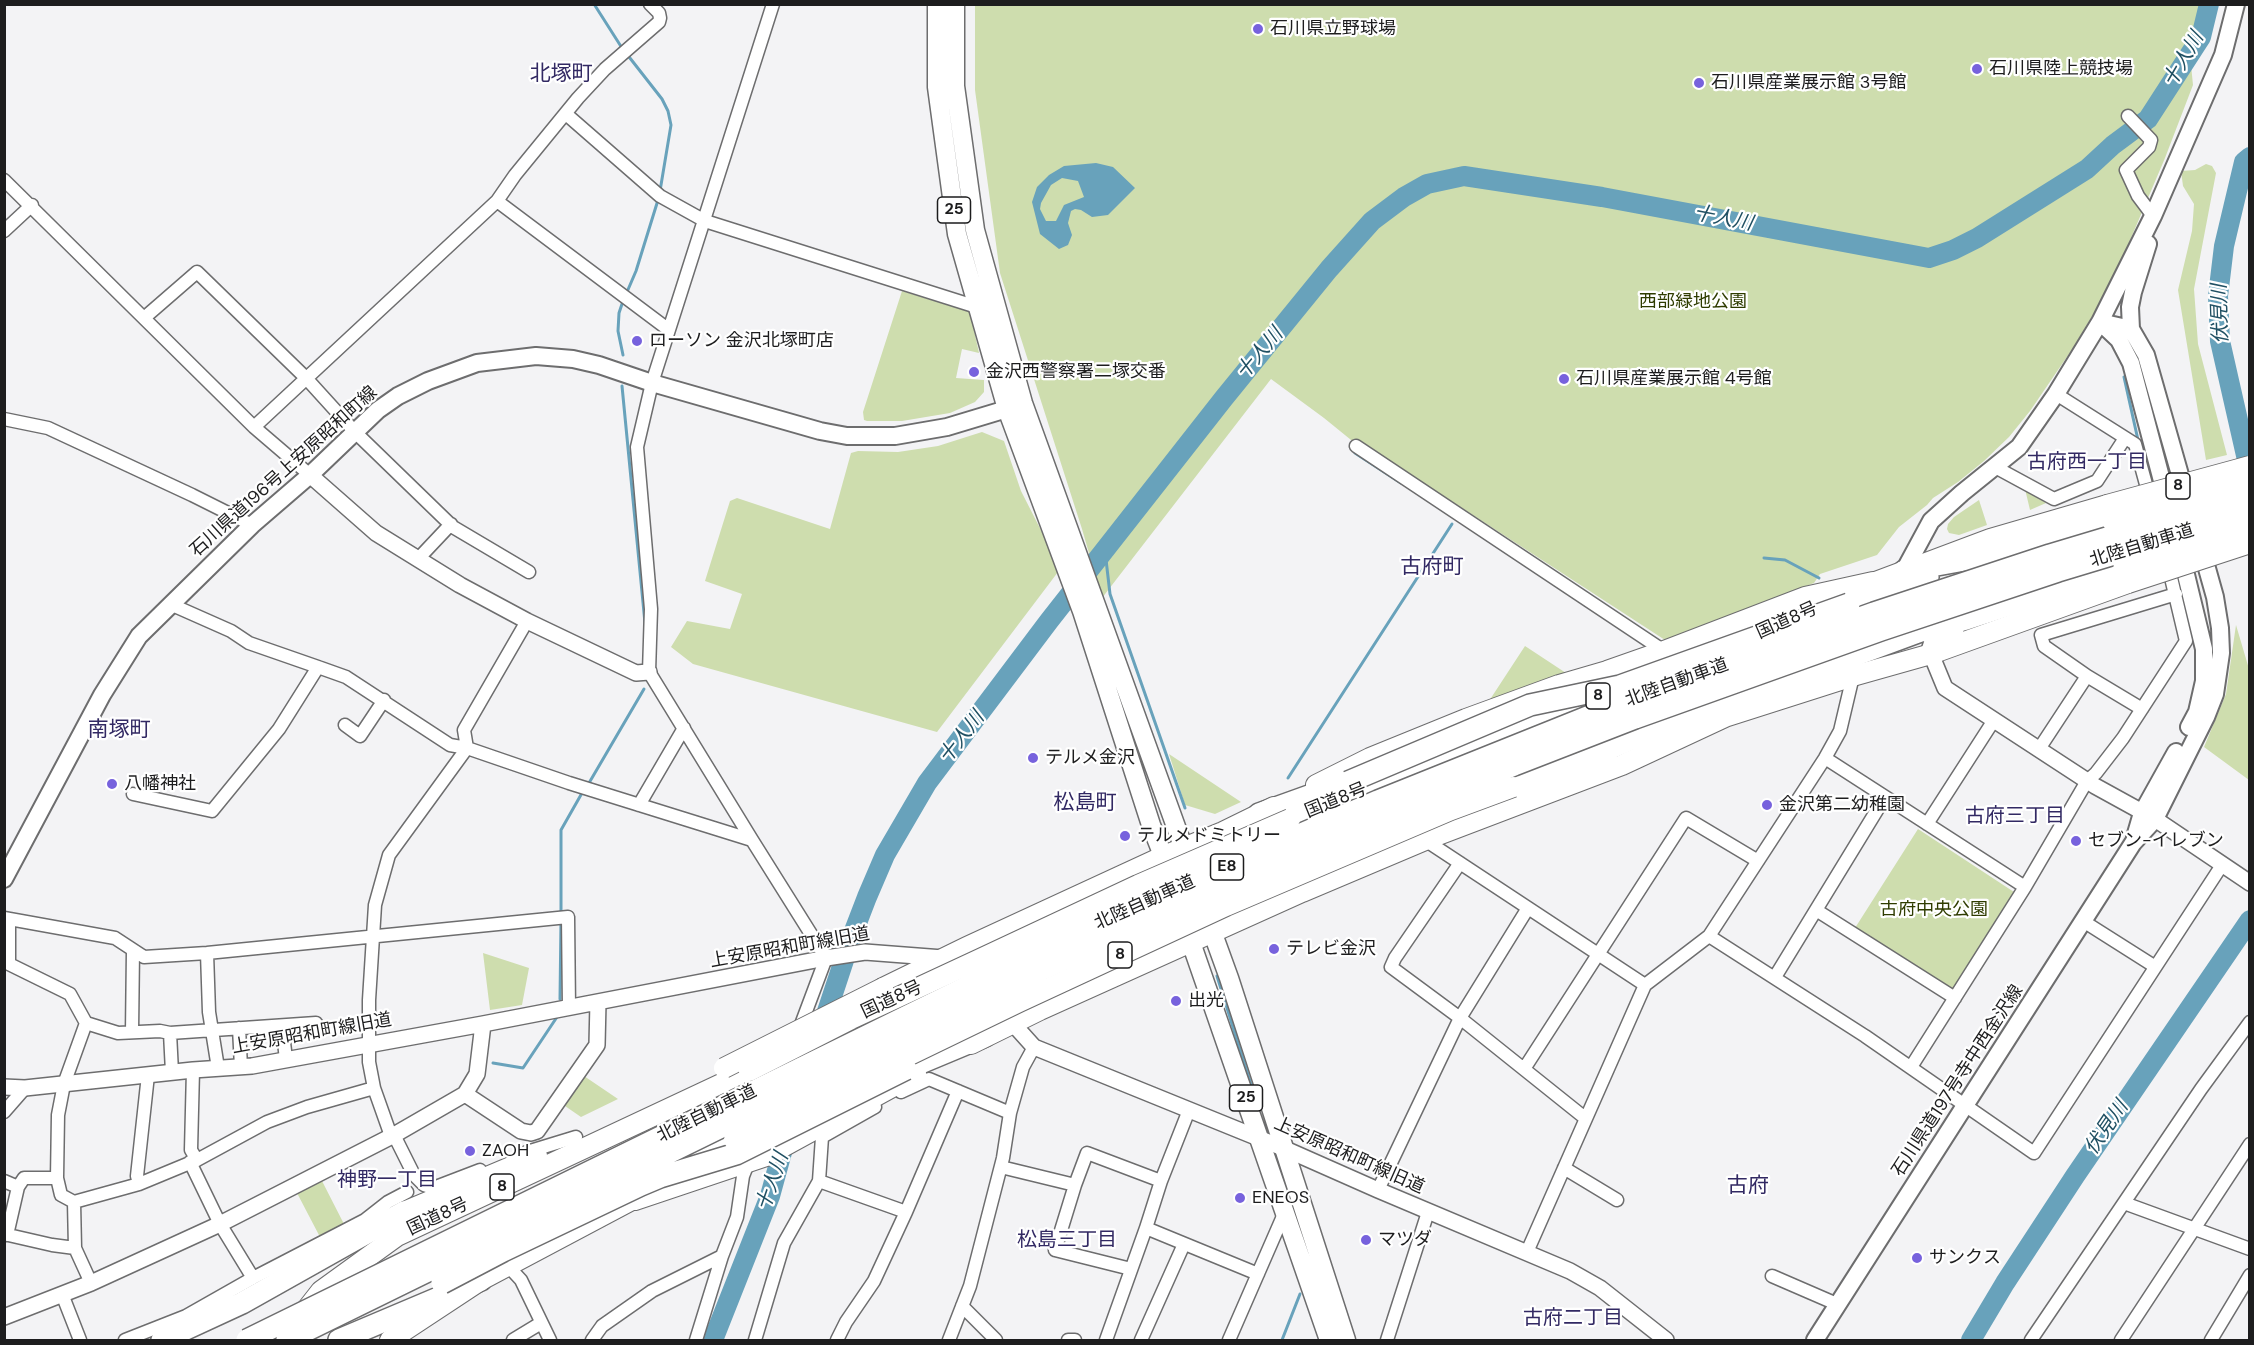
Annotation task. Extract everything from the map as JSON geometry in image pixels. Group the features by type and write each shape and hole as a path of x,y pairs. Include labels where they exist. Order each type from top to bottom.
{"highway":[{"name":"国道8号","path":"286,1341 321,1291 397,1236 1138,885 1290,819 1564,708 1629,688 1873,582 1990,539 2109,513 2250,466"},
{"path":"1259,814 1348,782 1530,705 1620,686 2109,513 2250,479"},
{"name":"北陸自動車道","path":"247,1341 1034,954 1156,897 1378,801 1625,702 1874,613 2050,555 2250,495"},
{"name":"北陸自動車道","path":"286,1341 1041,970 1360,829 1525,761 1755,675 2058,571 2250,513"},
{"path":"1591,757 1645,733 1921,631 2126,575 2250,528"},
{"name":"8","path":"390,1341 481,1280 635,1200 694,1161 734,1140 1019,1002 1226,906 1441,814 1591,757 1931,654 2126,575 2250,543"},
{"path":"1904,571 1992,555"},
{"path":"397,1236 412,1224 512,1167 576,1137 606,1126 944,958 1164,856 1223,832 1370,758 1466,719 1559,685 1664,651 1804,597 1873,582"},
{"path":"1931,654 1932,647 1942,632 1966,619"},
{"name":"8","path":"635,1200 757,1159 801,1138 820,1133 985,1036 1013,1023 1212,932 1425,840 1622,765 1725,717"},
{"path":"337,1341 384,1313 503,1251 641,1185 736,1154 906,1069 985,1036"},
{"path":"162,1341 242,1303 406,1202 512,1167"},
{"path":"337,1341 481,1280"}],"main road":[{"name":"25","path":"937,4 937,87 957,234 977,307 1087,604 1151,825 1164,856 1190,942 1329,1341"},
{"name":"25","path":"955,4 955,86 975,230 1015,406"},
{"path":"1904,571 1931,521 2019,447 2056,394 2100,322 2153,216 2223,55 2236,4"},
{"path":"2100,322 2131,329 2130,307 2147,249 2153,216"},
{"name":"石川県道197号寺中西金沢線","path":"2100,322 2119,340 2131,363 2204,649 2204,681 2197,712 2148,816"},
{"name":"石川県道197号寺中西金沢線","path":"1815,1341 2133,843 2206,717 2215,694 2221,653 2215,597 2146,355 2131,329"},
{"name":"石川県道196号上安原昭和町線","path":"4,879 126,655 139,636 252,525 310,475 378,410 398,396 428,381 477,363 536,356 573,359 599,364 652,383 820,431 847,436 896,436 937,429 1015,406"},
{"name":"25","path":"1087,604 1184,848 1229,978 1346,1341"}],"street":[{"path":"254,427 496,201 515,175 605,69 659,22 658,13 650,4"},
{"path":"696,1341 722,1256 737,1217 743,1176 757,1159 826,958 649,672 651,609 637,447 652,383 774,4"},
{"path":"566,114 660,196 705,221 977,307"},
{"path":"2128,116 2151,140 2149,147 2126,170 2138,196 2153,216"},
{"path":"4,180 32,205 254,427 376,533 527,621 636,673 649,672"},
{"path":"496,201 669,330"},
{"path":"4,231 32,205"},
{"path":"144,318 197,272 306,378 355,432 451,524 529,572"},
{"path":"1911,1067 2025,887 2087,781 2123,738 2186,641 2176,594 2135,444 2056,394"},
{"path":"4,419 48,428 252,525"},
{"path":"1995,467 2054,500 2097,481 2125,438"},
{"path":"1356,446 1664,651"},
{"path":"418,559 451,524"},
{"path":"2142,709 2087,676 2044,646 2041,635 2176,594"},
{"path":"170,604 231,632 249,643 346,677 450,745 467,748 752,840"},
{"path":"125,1341 186,1316 253,1278 365,1220 388,1202 406,1202 414,1196 415,1182 392,1136 374,1088 369,1062 375,905 389,855 467,748 464,730 527,621"},
{"path":"1931,654 1945,688 2087,781 2148,816 2250,883"},
{"path":"133,794 212,811 279,729 318,667"},
{"path":"1527,1252 1645,985 1709,936 1825,758 1840,731 1853,676"},
{"path":"2038,749 2087,676"},
{"path":"345,725 360,736 384,700"},
{"path":"1927,824 1994,720"},
{"path":"639,805 684,728"},
{"path":"1825,758 2025,887"},
{"path":"1775,977 1885,796"},
{"path":"1524,1069 1686,818 1758,861"},
{"path":"1425,840 1645,985"},
{"path":"1460,863 1395,958 1391,968 1460,1018 1585,1119"},
{"path":"1709,936 1911,1067 2034,1153 2154,966 2226,868"},
{"path":"1378,1190 1460,1018 1528,908"},
{"path":"1816,910 1955,998"},
{"path":"316,1023 170,1033 160,1030 118,1032 86,1023 70,994 9,963 7,919 115,938 144,957 207,953 568,917 569,1008"},
{"path":"2083,921 2154,966"},
{"path":"132,1032 133,950"},
{"name":"上安原昭和町線旧道","path":"4,1087 25,1088 242,1067 865,952 944,958 1013,1023 1034,1047 1260,1138 1570,1271 1600,1288 1666,1341"},
{"path":"207,953 210,1012 218,1068"},
{"path":"465,1094 521,1131 531,1133 537,1131 597,1045 598,1002"},
{"path":"2031,1341 2201,1089 2250,1022"},
{"path":"86,1023 63,1084 58,1114 57,1178 61,1195 74,1202 139,1184 193,1161 267,1122 307,1107 374,1088"},
{"path":"4,1317 91,1283 220,1224 392,1136 465,1094 477,1074 483,1024"},
{"path":"282,1026 286,1059"},
{"path":"239,1028 242,1067"},
{"path":"170,1033 172,1072"},
{"path":"949,1341 970,1286 1001,1167 1010,1113 1023,1066 1034,1047"},
{"path":"193,1070 191,1150 193,1161 220,1224 253,1278"},
{"path":"139,1184 137,1176 148,1075"},
{"path":"755,1341 784,1243 819,1181 820,1133 929,1079 1010,1113"},
{"path":"4,1112 25,1088"},
{"path":"837,1341 846,1322 874,1281 958,1091"},
{"path":"1106,1341 1161,1181 1189,1110"},
{"path":"392,1136 414,1175 424,1185 433,1188 522,1154 576,1137"},
{"path":"2121,1341 2250,1144"},
{"path":"1131,1269 1055,1250 1075,1185 1087,1153 1161,1181"},
{"path":"1001,1167 1075,1185"},
{"path":"1564,1168 1617,1200"},
{"path":"57,1178 24,1178 18,1187 6,1235 75,1248"},
{"path":"4,1181 18,1187"},
{"path":"819,1181 906,1212"},
{"path":"74,1202 75,1248 91,1283"},
{"path":"2124,1203 2250,1249"},
{"path":"1387,1341 1428,1212"},
{"path":"1229,1341 1284,1214"},
{"path":"1146,1228 1258,1274"},
{"path":"1140,1341 1185,1244"},
{"path":"592,1341 602,1326 652,1291 722,1256"},
{"path":"508,1266 521,1280 550,1341"},
{"path":"2211,1341 2250,1275"},
{"path":"1772,1276 1839,1305"},
{"path":"62,1294 80,1341"},
{"path":"962,1306 996,1341"},
{"path":"513,1341 541,1323"},
{"path":"1068,1341 1075,1341"}],"green space":[{"name":"西部緑地公園","path":"975,5 2204,5 2189,45 2193,85 2111,285 2073,348 2030,411 2009,437 1984,461 1933,498 1899,527 1877,555 1820,574 1814,583 1665,640 1359,441 1356,444 1271,379 1102,598 1000,273 975,90"},
{"path":"2206,164 2212,166 2216,173 2194,289 2198,344 2227,455 2206,460 2178,290 2192,231 2194,204 2183,186 2181,171 2195,170"},
{"path":"902,291 970,312 979,353 962,349 956,378 984,380 984,392 975,402 950,413 902,421 867,421 864,420 863,412"},
{"path":"982,432 1004,441 1021,491 1047,542 1058,572 937,732 693,664 671,647 687,621 730,629 742,594 705,581 730,501 737,498 830,529 851,453 858,451 898,452 938,446"},
{"path":"2025,489 2046,503 2030,510"},
{"path":"1979,500 1987,525 1959,535 1949,533 1948,524 1954,517"},
{"path":"2236,625 2249,669 2249,780 2204,747 2226,694"},
{"path":"1525,646 1566,673 1489,701"},
{"path":"1169,754 1241,802 1215,814 1185,805"},
{"name":"古府中央公園","path":"1918,829 2014,892 1953,989 1855,928"},
{"path":"483,953 529,968 522,1005 490,1010"},
{"path":"584,1076 618,1099 581,1117 565,1106"},
{"path":"322,1181 345,1226 320,1237 297,1193"}],"water":[{"path":"1096,163 1113,167 1135,188 1108,215 1092,217 1081,210 1071,211 1068,223 1072,235 1068,245 1059,249 1040,234 1032,202 1037,187 1049,175 1064,166","holes":["1062,178 1078,181 1084,197 1064,205 1056,221 1046,221 1040,209 1051,185"]}],"waterway":[{"path":"594,4 622,48"},
{"name":"十人川","path":"806,1075 867,897 885,855 927,783 1049,621 1224,398 1329,269 1372,221 1404,197 1427,184 1464,176 1602,197 1929,258 1953,250 1977,238 2087,169 2113,145 2148,119 2201,37 2209,4"},
{"path":"626,53 662,99 668,111 671,125 660,191"},
{"name":"伏見川","path":"2250,157 2244,162 2224,246 2218,296 2220,341 2250,473"},
{"path":"627,292 636,271 658,200"},
{"path":"622,304 618,331 623,355"},
{"path":"2124,377 2138,440"},
{"path":"622,386 645,623"},
{"path":"1355,453 1401,483"},
{"path":"1288,778 1452,524"},
{"path":"1105,551 1110,594 1185,808"},
{"path":"1764,558 1785,560 1819,578"},
{"path":"589,783 644,689"},
{"path":"561,914 561,830 582,793"},
{"path":"560,999 561,920"},
{"name":"伏見川","path":"1971,1340 2005,1283 2075,1176 2250,920"},
{"path":"1217,976 1259,1110"},
{"path":"493,1063 523,1068 557,1017"},
{"name":"十人川","path":"713,1340 770,1196 787,1134"},
{"path":"1282,1340 1300,1294"}],"place":[{"name":"石川県立野球場","path":"1258,29"},
{"name":"石川県陸上競技場","path":"1977,69"},
{"name":"石川県産業展示館 3号館","path":"1699,83"},
{"name":"ローソン 金沢北塚町店","path":"637,341"},
{"name":"金沢西警察署二塚交番","path":"974,372"},
{"name":"石川県産業展示館 4号館","path":"1564,379"},
{"name":"テルメ金沢","path":"1033,758"},
{"name":"八幡神社","path":"112,784"},
{"name":"金沢第二幼稚園","path":"1767,805"},
{"name":"テルメドミトリー","path":"1125,836"},
{"name":"セブン-イレブン","path":"2076,841"},
{"name":"テレビ金沢","path":"1274,949"},
{"name":"出光","path":"1176,1001"},
{"name":"ZAOH","path":"470,1151"},
{"name":"ENEOS","path":"1240,1198"},
{"name":"マツダ","path":"1366,1240"},
{"name":"サンクス","path":"1917,1258"}],"district":[{"name":"北塚町","path":"561,74"},
{"name":"古府西一丁目","path":"2087,463"},
{"name":"古府町","path":"1432,567"},
{"name":"南塚町","path":"119,730"},
{"name":"松島町","path":"1085,803"},
{"name":"古府三丁目","path":"2015,817"},
{"name":"神野一丁目","path":"387,1181"},
{"name":"古府","path":"1748,1186"},
{"name":"松島三丁目","path":"1067,1241"},
{"name":"古府二丁目","path":"1573,1319"}]}
